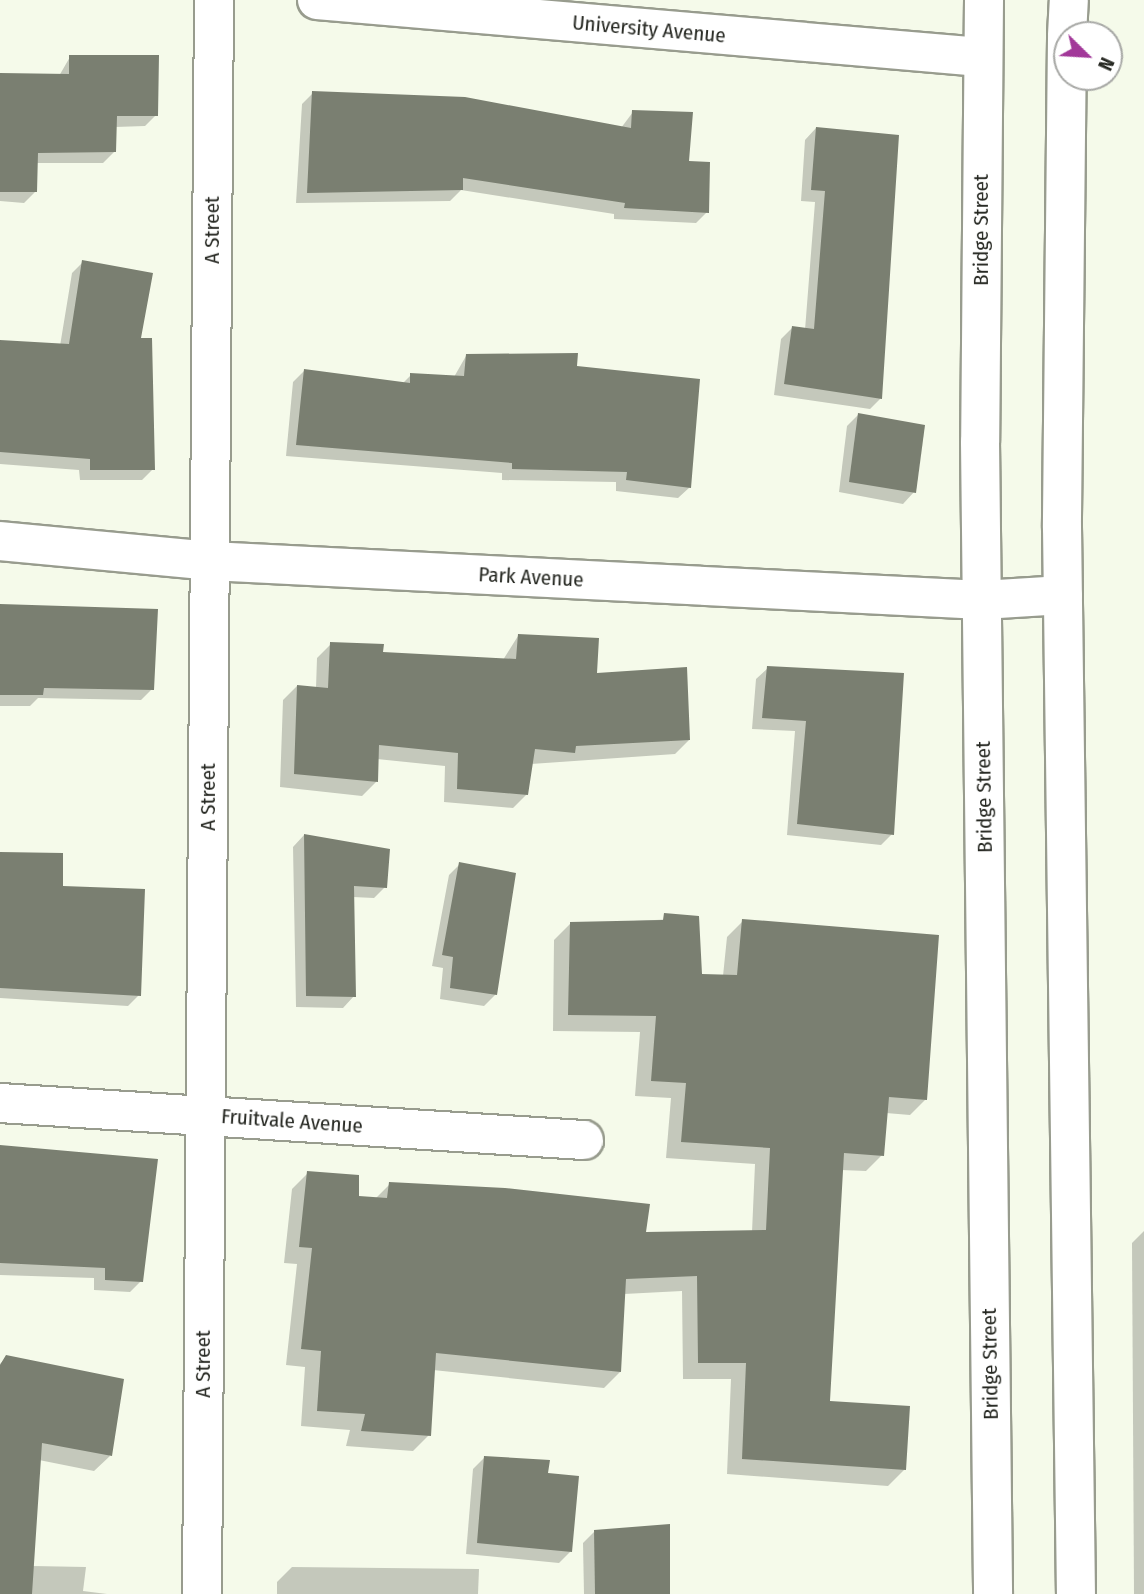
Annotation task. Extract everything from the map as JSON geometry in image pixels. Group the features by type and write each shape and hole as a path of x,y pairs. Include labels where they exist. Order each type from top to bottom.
{"street":[{"name":"A Street","path":"202,1594 214,0"},
{"name":"University Avenue","path":"317,0 981,57"},
{"name":"Bridge Street","path":"984,0 981,57 982,600 993,1594"},
{"path":"1068,21 1069,0"},
{"path":"1067,91 1063,595 1076,1594"},
{"name":"Park Avenue","path":"0,541 210,561 982,600 1063,595"},
{"name":"Fruitvale Avenue","path":"0,1103 583,1140"}],"building":[{"path":"69,55 159,55 158,116 117,116 116,152 38,153 37,192 0,192 0,73 69,74"},
{"path":"312,91 465,97 631,128 632,110 693,112 689,161 710,162 709,213 624,208 625,203 463,178 463,190 307,193"},
{"path":"816,127 899,135 882,399 784,384 792,326 814,329 825,191 811,190"},
{"path":"82,260 153,273 141,338 152,338 155,470 90,470 90,459 0,452 0,340 69,344"},
{"path":"578,353 577,366 700,379 691,488 626,480 627,472 512,469 512,463 296,445 304,369 410,383 410,373 464,376 466,354"},
{"path":"858,413 925,425 916,493 849,482"},
{"path":"0,604 158,609 154,690 44,688 43,695 0,695"},
{"path":"518,634 599,638 597,673 687,667 690,740 576,746 575,753 535,749 528,795 457,789 458,753 379,745 378,782 294,774 297,685 328,688 330,642 384,644 383,652 516,659"},
{"path":"767,666 904,673 894,835 797,824 806,721 762,718"},
{"path":"304,834 390,849 387,888 354,886 356,997 306,996"},
{"path":"0,852 63,853 63,886 145,889 141,996 0,988"},
{"path":"459,862 516,873 497,995 450,988 453,957 442,955"},
{"path":"664,913 699,916 702,974 737,975 742,919 939,935 927,1100 889,1097 884,1156 844,1153 830,1401 910,1406 906,1470 742,1459 746,1363 698,1363 697,1276 626,1279 621,1372 436,1353 431,1436 361,1431 365,1414 317,1411 321,1351 301,1349 312,1248 299,1247 307,1171 359,1175 359,1196 387,1198 389,1182 505,1188 650,1204 646,1232 766,1230 770,1148 681,1142 686,1083 651,1081 656,1016 568,1015 570,922 663,920"},
{"path":"0,1145 158,1159 143,1282 105,1280 105,1268 0,1263"},
{"path":"6,1355 124,1379 112,1456 42,1443 32,1594 0,1594 0,1365"},
{"path":"484,1456 550,1460 548,1473 579,1476 572,1552 477,1543"},
{"path":"670,1524 670,1594 595,1594 594,1530"}]}
